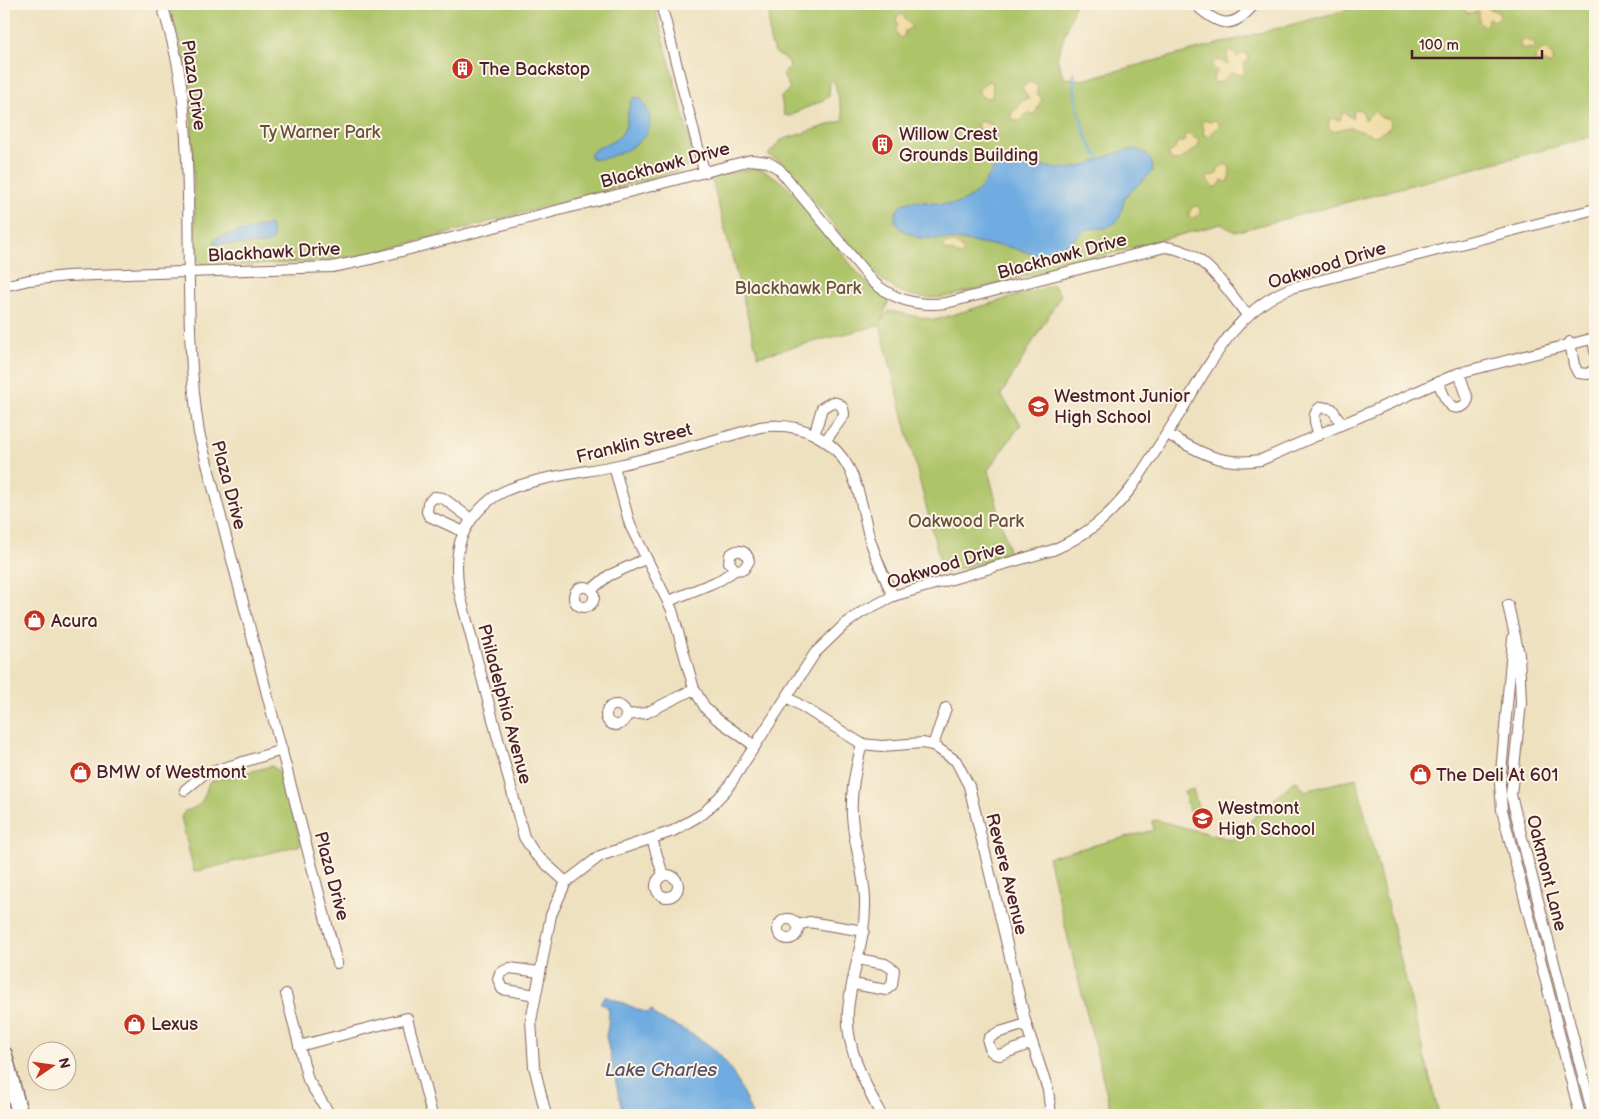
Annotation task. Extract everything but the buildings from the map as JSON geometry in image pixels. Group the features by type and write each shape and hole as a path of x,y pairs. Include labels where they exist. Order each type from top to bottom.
{"main road":[{"path":"4,1054 8,1088 20,1115"}],"street":[{"name":"Plaza Drive","path":"162,4 183,98 193,394 199,432 337,963"},
{"path":"661,4 704,172"},
{"path":"1195,4 1212,19 1228,23 1240,19 1254,4"},
{"name":"Blackhawk Drive","path":"4,286 29,280 65,276 306,270 353,263 750,160 774,164 873,282 883,290 902,300 925,304 946,303 1165,247 1189,252 1200,260 1247,315"},
{"name":"Oakwood Drive","path":"546,1115 532,1052 531,1021 551,915 566,882 600,856 652,839 691,822 704,813 727,789 786,697 816,653 831,636 862,612 893,596 1053,550 1078,539 1114,510 1167,434 1214,356 1247,315 1266,300 1291,288 1577,212 1595,209"},
{"path":"1167,434 1208,456 1234,462 1261,460 1458,373 1570,342 1594,338 1595,351"},
{"path":"1570,342 1574,364 1578,373 1588,374 1595,369"},
{"path":"1438,382 1448,404 1452,408 1460,407 1468,399 1458,373"},
{"path":"826,440 844,415 841,405 837,402 832,402 822,408 814,432 826,440 844,460 853,476 874,552 893,596"},
{"path":"1319,435 1314,416 1321,407 1332,409 1342,424"},
{"name":"Franklin Street","path":"471,519 491,499 512,488 614,466 760,427 780,426 814,432"},
{"path":"614,466 630,525 645,559 669,601 694,689 706,708 717,719 756,746"},
{"path":"464,532 429,516 427,512 428,503 434,497 444,498 471,519"},
{"name":"Philadelphia Avenue","path":"471,519 459,542 456,560 459,591 521,827 535,854 566,882"},
{"path":"592,590 608,576 645,559"},
{"path":"669,601 720,580 735,570"},
{"name":"Oakmont Lane","path":"1508,604 1513,634 1519,654 1520,702 1511,795 1593,1115"},
{"name":"Oakmont Lane","path":"1513,634 1500,784 1502,810 1580,1115"},
{"path":"626,715 646,713 694,689"},
{"path":"786,697 862,744 882,746 922,743 933,745 946,708"},
{"path":"862,744 854,775 851,801 854,838 865,890 864,931 848,1010 852,1047 881,1115"},
{"name":"Revere Avenue","path":"933,745 950,755 962,768 966,777 1026,1024 1045,1079 1050,1115"},
{"path":"185,790 204,774 282,750"},
{"path":"652,839 664,875"},
{"path":"798,925 809,922 864,931"},
{"path":"853,984 886,990 892,985 894,970 885,964 858,959"},
{"path":"535,995 506,992 502,989 498,979 500,973 510,968 539,972"},
{"path":"286,994 308,1080 330,1115"},
{"path":"299,1046 406,1018 432,1115"},
{"path":"1026,1024 992,1035 988,1046 995,1054 1000,1055 1032,1043"}],"green space":[{"name":"Ty Warner Park","path":"169,4 654,4 693,152 689,165 684,169 375,253 325,261 209,267 200,264 196,256 191,99 188,76"},
{"path":"772,4 1075,4 1057,58 1064,78 1082,80 1369,4 1595,4 1595,136 1235,232 1221,224 954,295 934,298 917,297 902,292 876,274 853,249 783,163 768,155 781,140 844,120 834,80 830,82 829,96 790,116 784,115 781,97 790,88 782,74 790,66 787,61 775,52 770,41 769,22"},
{"path":"755,168 770,174 785,185 814,216 864,280 889,300 881,322 889,311 935,320 1053,285 1061,295 1001,395 1021,424 988,470 1010,555 943,573 880,325 758,356 711,177"},
{"path":"272,766 283,775 301,845 194,872 181,817 185,811 196,807 202,801 209,782"},
{"path":"1356,778 1439,1115 1112,1115 1048,857 1154,830 1152,821 1156,820 1232,840 1238,832 1293,782 1297,781 1305,791"},
{"path":"1193,789 1199,811 1193,813 1189,811 1184,792"}],"sand":[{"path":"1465,4 1492,4 1487,8 1498,12 1500,17 1494,21 1488,18 1487,25 1483,26 1479,22 1479,12 1467,13 1464,9"},
{"path":"902,14 912,27 905,31 904,36 900,38 895,32 898,24 896,19 898,15"},
{"path":"1524,39 1535,43 1534,49 1521,48 1520,42"},
{"path":"1545,48 1553,57 1553,62 1549,65 1543,61 1536,63 1535,57"},
{"path":"1231,51 1238,57 1243,53 1248,55 1249,60 1243,64 1245,73 1241,75 1231,72 1221,82 1214,83 1213,77 1218,72 1213,68 1212,63 1218,60 1228,65 1227,54"},
{"path":"990,81 993,84 992,98 982,97 979,93 979,89"},
{"path":"1029,82 1037,85 1037,94 1042,98 1035,114 1026,114 1021,121 1014,120 1011,118 1012,112 1018,108 1020,101 1029,99 1022,88"},
{"path":"1358,109 1363,112 1365,120 1374,111 1380,117 1388,118 1391,123 1390,128 1375,136 1349,127 1333,131 1328,128 1330,118 1340,120 1343,112 1352,118 1354,111"},
{"path":"1204,120 1210,122 1215,120 1219,123 1219,127 1213,131 1210,137 1203,134 1204,129 1201,124"},
{"path":"981,121 997,127 997,135 990,136 986,130 979,130 977,124"},
{"path":"1188,134 1198,140 1199,146 1178,161 1170,160 1169,153 1175,149 1177,142 1184,142 1184,136"},
{"path":"1226,164 1230,168 1229,181 1222,180 1219,186 1213,187 1207,180 1207,176 1216,175 1219,167"},
{"path":"1197,206 1200,209 1200,214 1191,219 1188,215 1192,207"},
{"path":"947,243 953,243 961,247 963,255 960,256 952,251 945,250 943,247"}],"water":[{"path":"634,97 640,98 649,116 650,123 644,136 639,142 615,155 591,158 590,155 593,152 616,140 623,133 629,107"},
{"path":"1134,149 1148,156 1152,163 1153,171 1125,197 1120,217 1116,222 1106,228 1086,229 1065,247 1044,257 1005,246 961,240 919,238 902,230 895,221 897,211 902,205 909,202 949,204 968,199 976,193 995,168 1008,160 1015,159 1054,168 1071,169"},
{"path":"266,225 270,226 273,235 272,241 268,243 245,245 214,243 216,238"},
{"name":"Lake Charles","path":"606,996 647,1013 652,1010 656,1017 677,1026 707,1044 727,1064 752,1115 623,1115 606,1036 609,1009 600,1002"}],"waterway":[{"path":"1074,74 1081,120 1095,153 1101,159"}],"place":[{"name":"The Backstop","path":"463,69"},
{"name":"Willow Crest Grounds Building","path":"883,144"},
{"name":"Westmont Junior High School","path":"1038,406"},
{"name":"Acura","path":"35,621"},
{"name":"BMW of Westmont","path":"80,772"},
{"name":"The Deli At 601","path":"1420,775"},
{"name":"Westmont High School","path":"1202,818"},
{"name":"Lexus","path":"135,1024"}],"park label":[{"name":"Blackhawk Park","path":"798,288"},
{"name":"Oakwood Park","path":"966,521"}]}
